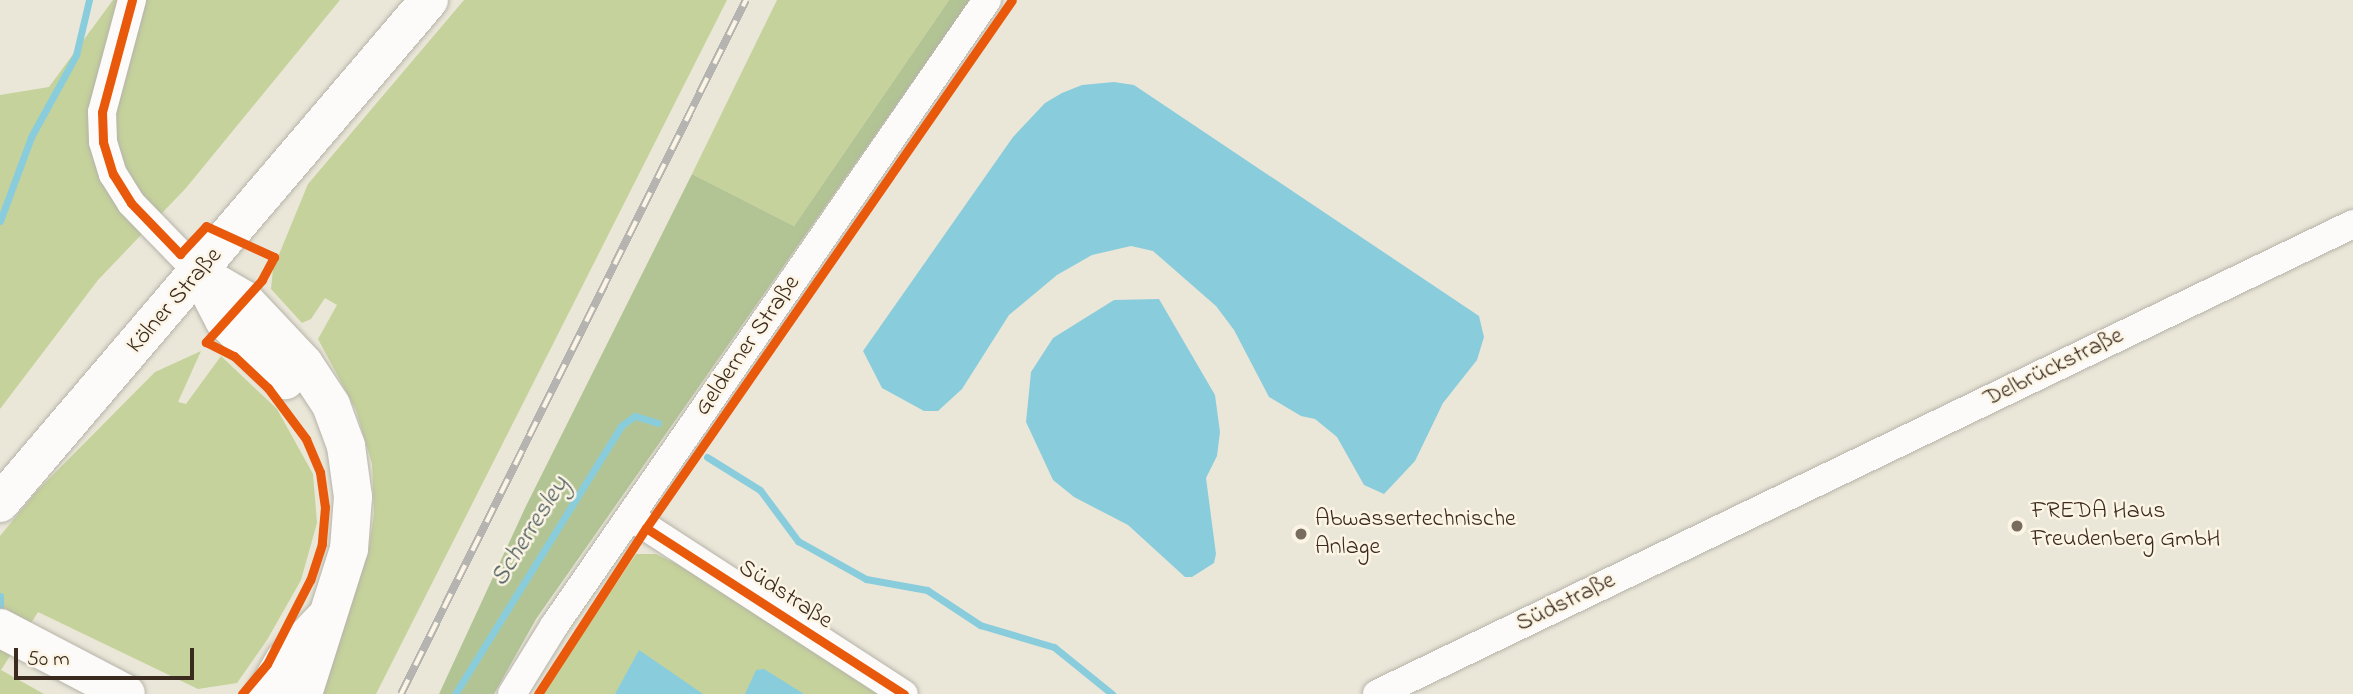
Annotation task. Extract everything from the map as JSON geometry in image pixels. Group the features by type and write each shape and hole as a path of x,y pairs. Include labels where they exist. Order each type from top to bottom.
{"main road":[{"name":"Kölner Straße","path":"0,503 200,274 429,0"},
{"path":"200,274 243,299 304,364 340,425 353,526 303,694"},
{"path":"265,694 285,660 327,616"},
{"path":"0,628 126,694"}],"street":[{"path":"132,0 102,112 103,142 113,174 131,203 200,274"},
{"name":"Gelderner Straße","path":"512,694 987,0"},
{"name":"Delbrückstraße","path":"1755,512 2353,224"},
{"name":"Südstraße","path":"1377,694 1755,512"},
{"name":"Südstraße","path":"631,517 904,694"}],"green space":[{"path":"113,0 340,0 186,188 98,280 0,409 0,95 49,87"},
{"path":"464,0 727,0 376,694 322,694 330,657 368,554 374,514 372,464 356,410 318,339 337,305 325,298 311,319 302,323 271,289 273,269 308,184"},
{"path":"777,0 949,0 794,226 692,174"},
{"path":"949,0 970,0 536,619 494,694 439,694 526,506 692,174 794,226"},
{"path":"201,351 178,402 186,404 221,356 277,409 313,474 317,523 301,580 267,640 237,683 198,689 38,612 1,670 44,694 0,694 0,536 37,491 155,372"},
{"path":"636,554 656,554 679,565 882,694 542,694"}],"water":[{"path":"1114,82 1134,85 1479,316 1484,337 1477,360 1443,403 1415,461 1384,494 1364,485 1337,437 1315,419 1301,416 1269,397 1234,330 1216,306 1153,251 1131,246 1092,255 1057,275 1009,315 962,389 938,411 924,411 882,388 863,351 1013,137 1045,103 1062,93 1082,85"},
{"path":"1159,299 1215,395 1220,432 1217,456 1206,478 1216,554 1214,563 1192,577 1185,577 1128,525 1074,497 1053,480 1026,422 1031,372 1053,338 1114,300"},
{"path":"639,650 703,694 615,694"},
{"path":"764,669 804,694 745,694 756,670"}],"waterway":[{"path":"0,221 31,137 76,55 89,0"},
{"name":"Scherresley","path":"455,694 621,426 635,416 658,423"},
{"name":"Scherresley","path":"707,457 760,490 798,541 866,579 927,590 980,625 1054,647 1112,694"},
{"path":"0,596 0,616"}],"railway":[{"path":"401,694 746,0"}],"cycle path":[{"path":"132,0 102,112 103,142 113,174 131,203 180,254 206,226 274,257 262,280 206,342 234,356 268,388 306,439 320,472 325,507 322,544 310,580 267,664 242,694"},
{"path":"538,694 646,528 1012,0"},
{"path":"646,528 904,694"}],"place":[{"name":"FREDA Haus Freudenberg GmbH","path":"2017,526"},
{"name":"Abwassertechnische Anlage","path":"1301,534"}]}
